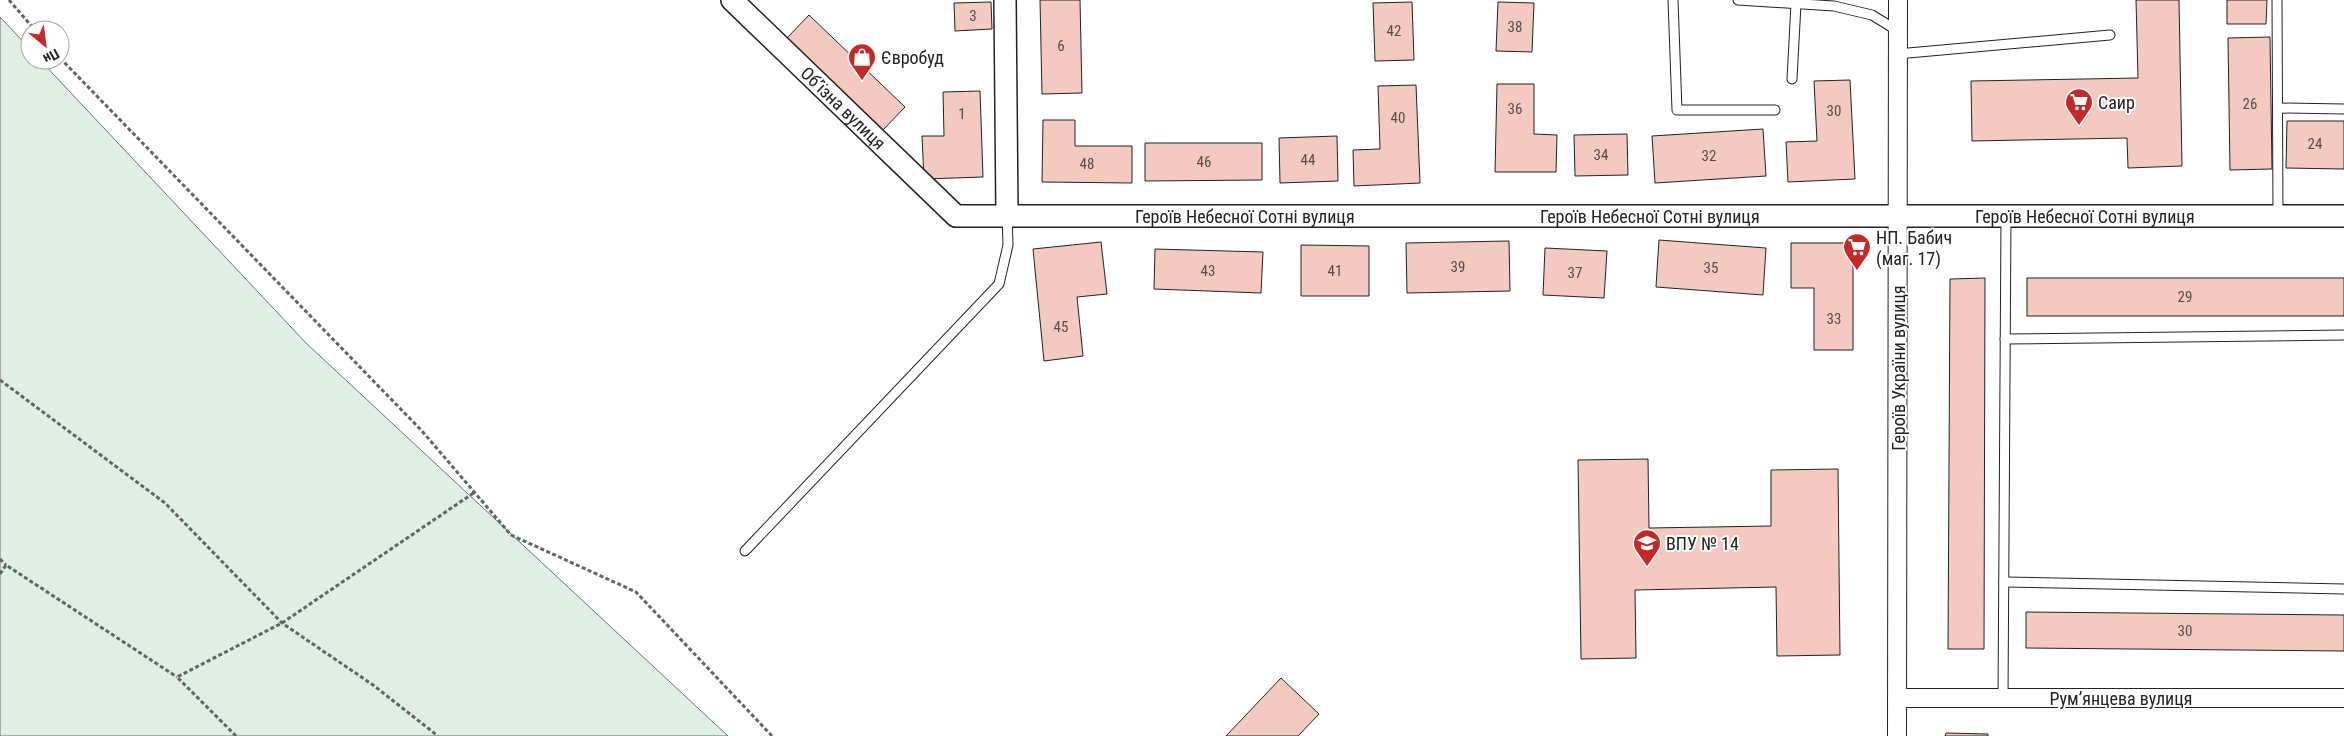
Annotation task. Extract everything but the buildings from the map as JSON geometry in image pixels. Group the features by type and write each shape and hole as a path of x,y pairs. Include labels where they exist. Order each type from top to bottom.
{"street":[{"name":"Об’їзна вулиця","path":"732,0 956,216"},
{"path":"1005,0 1007,214"},
{"name":"Героїв України вулиця","path":"1897,736 1898,0"},
{"name":"Героїв Небесної Сотні вулиця","path":"956,216 1007,214 1898,218 2344,216"},
{"name":"Рум’янцева вулиця","path":"1897,698 2344,698"}],"lane":[{"path":"1673,0 1677,110 1775,110"},
{"path":"1738,0 1834,6 1872,15 1898,31"},
{"path":"2277,0 2278,216"},
{"path":"1792,79 1796,4"},
{"path":"1898,54 2110,35"},
{"path":"2278,108 2344,109"},
{"path":"745,551 999,284 1008,245 1007,214"},
{"path":"2003,698 2006,217"},
{"path":"2005,339 2344,335"},
{"path":"2004,582 2344,589"}],"path":[{"path":"9,0 26,20"},
{"path":"70,68 422,431 511,535 636,592 772,736"},
{"path":"0,380 165,503 282,623 373,686 438,736"},
{"path":"177,677 282,623 475,492"},
{"path":"0,559 6,565 177,677 236,736"},
{"path":"0,574 6,565"}],"green space":[{"path":"0,17 20,38 20,70 49,70 306,343 728,736 0,736"}],"place":[{"name":"Євробуд","path":"862,81"},
{"name":"Саир","path":"2079,126"},
{"name":"НП. Бабич (маг. 17)","path":"1857,271"},
{"name":"ВПУ № 14","path":"1647,567"}]}
